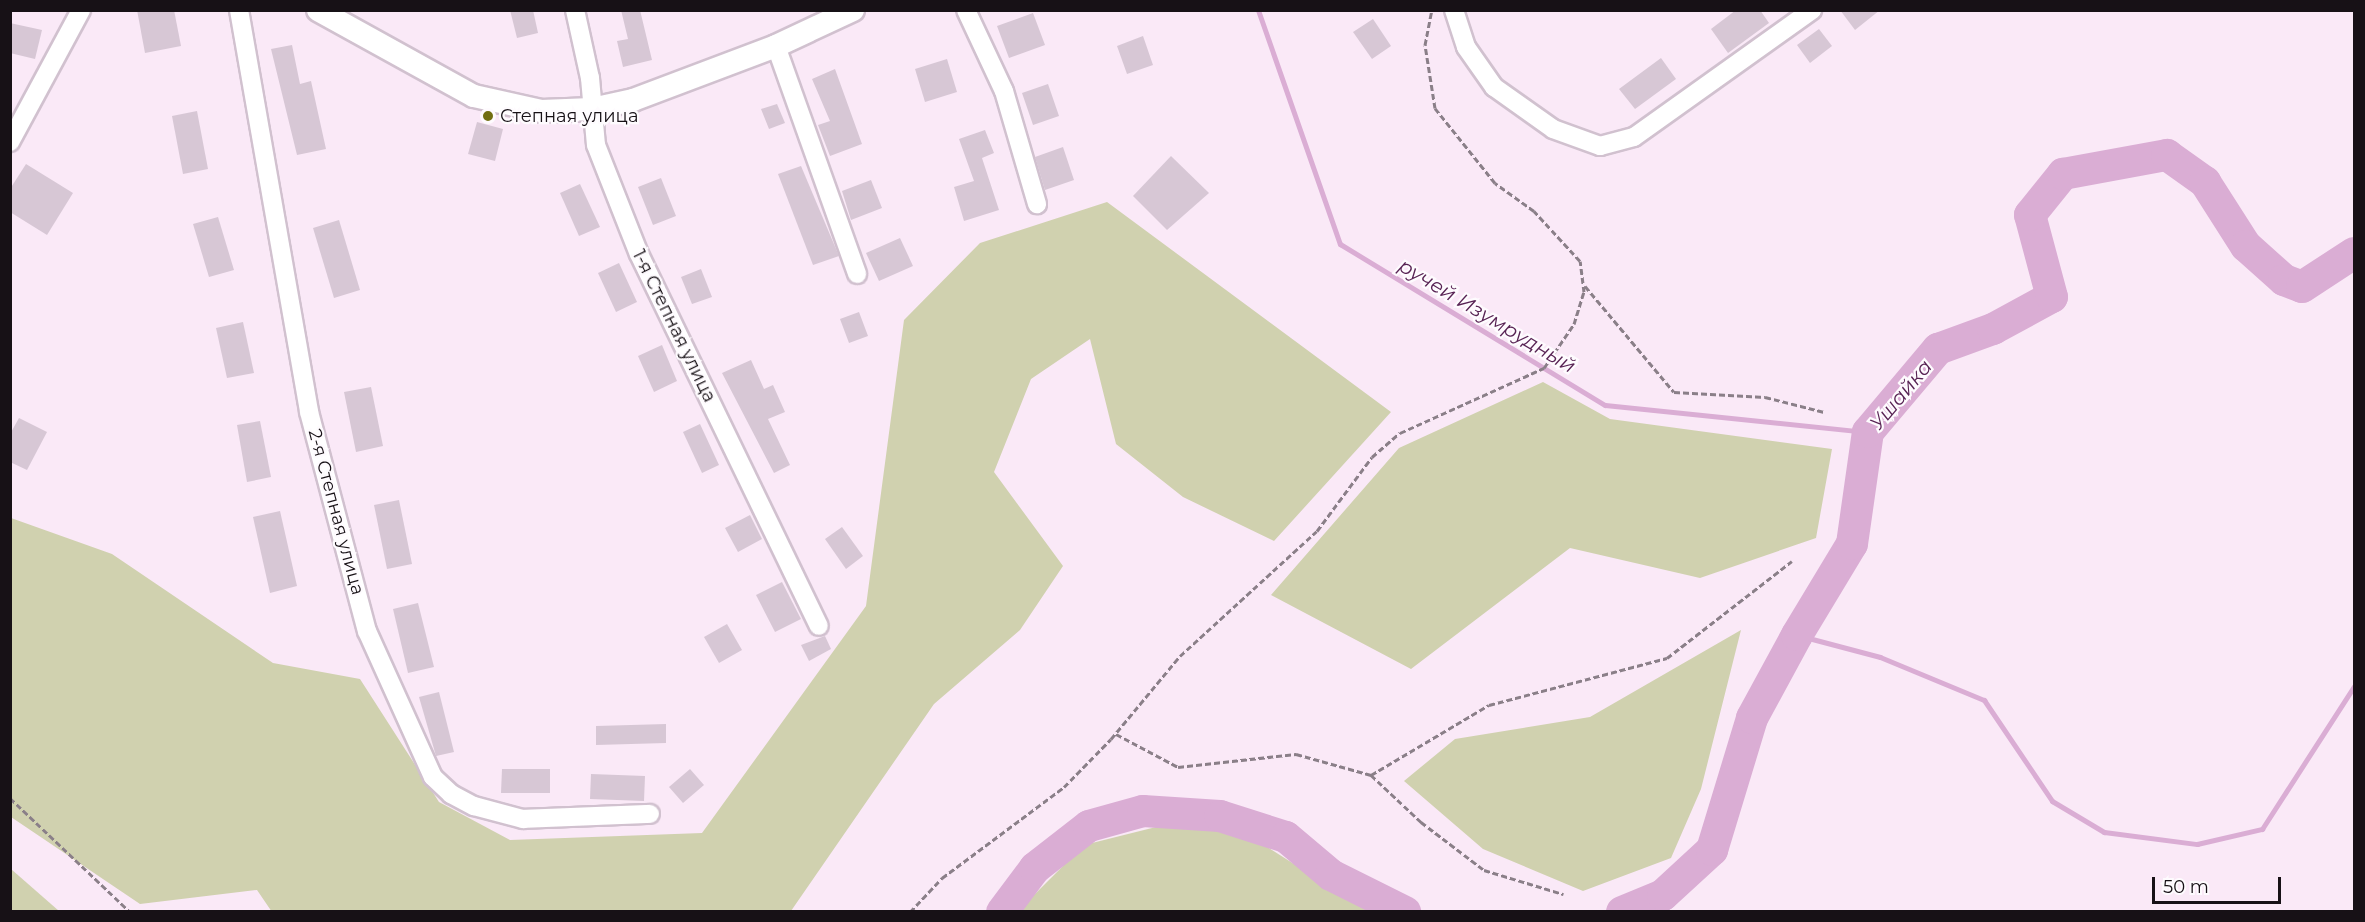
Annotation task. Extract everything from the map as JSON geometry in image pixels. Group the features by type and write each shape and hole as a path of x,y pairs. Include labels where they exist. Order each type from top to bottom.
{"street":[{"path":"10,142 81,10"},
{"name":"2-я Степная улица","path":"239,10 309,412 367,631 432,777 451,794 474,806 524,819 650,814"},
{"path":"318,10 474,96 542,111 592,109 633,100 776,46 853,10"},
{"name":"1-я Степная улица","path":"575,10 590,78 596,145 639,254 819,626"},
{"path":"966,10 1004,91 1037,204"},
{"path":"1454,10 1467,47 1494,87 1553,129 1600,146 1634,137 1812,10"},
{"path":"776,46 857,274"}],"path":[{"path":"910,912 942,878 1064,787 1116,734 1180,656 1317,531 1372,457 1400,433 1544,368 1574,324 1583,285 1580,261 1562,238 1495,183 1435,108 1425,45 1432,10"},
{"path":"1583,285 1674,392 1765,397 1824,412"},
{"path":"1371,776 1489,705 1667,658 1792,561"},
{"path":"1116,734 1178,767 1296,754 1371,776 1421,822 1484,870 1563,894"},
{"path":"10,798 130,912"}],"green space":[{"path":"1107,202 1391,412 1274,541 1183,497 1116,444 1090,339 1031,379 994,472 1063,566 1020,630 934,704 791,911 272,912 257,890 140,904 11,817 11,518 112,554 273,663 360,679 439,802 510,840 702,833 866,606 904,320 980,243"},
{"path":"1543,382 1610,419 1832,449 1816,538 1700,578 1570,548 1411,669 1271,595 1399,448"},
{"path":"1741,630 1701,789 1671,858 1583,891 1483,849 1404,781 1455,739 1590,717"},
{"path":"1201,824 1250,836 1368,911 1018,911 1084,845 1160,826"},
{"path":"11,869 59,911 11,911"}],"building":[{"path":"137,10 174,10 181,46 145,53"},
{"path":"510,10 533,10 538,33 517,38"},
{"path":"621,10 640,10 652,60 623,67 617,41 628,39"},
{"path":"1736,10 1760,10 1769,23 1728,53 1711,29"},
{"path":"1840,10 1880,10 1855,30"},
{"path":"1033,13 1045,45 1009,58 997,26"},
{"path":"1373,19 1391,46 1372,59 1353,32"},
{"path":"10,23 42,30 35,59 10,53"},
{"path":"1819,29 1832,46 1810,63 1797,45"},
{"path":"1143,36 1153,65 1127,74 1117,46"},
{"path":"292,45 300,84 311,81 326,149 297,155 271,49"},
{"path":"1661,58 1676,79 1635,109 1619,89"},
{"path":"947,59 957,92 925,102 915,69"},
{"path":"835,69 862,144 830,156 818,125 830,121 812,79"},
{"path":"1048,84 1059,116 1033,125 1022,93"},
{"path":"777,104 785,123 769,129 761,109"},
{"path":"197,111 208,169 183,174 172,116"},
{"path":"477,122 503,129 495,161 468,154"},
{"path":"985,130 994,153 982,158 999,210 964,221 954,187 974,181 959,139"},
{"path":"1063,147 1074,180 1045,190 1035,157"},
{"path":"1171,156 1209,193 1167,230 1133,196"},
{"path":"26,164 73,193 47,235 10,212 10,189"},
{"path":"801,166 839,256 813,265 778,174"},
{"path":"661,178 676,216 653,225 638,187"},
{"path":"871,180 882,208 851,220 842,191"},
{"path":"580,184 600,227 579,236 560,193"},
{"path":"218,217 234,270 209,277 193,224"},
{"path":"339,220 360,290 334,298 313,228"},
{"path":"900,238 913,266 879,281 866,253"},
{"path":"619,263 637,302 616,312 598,273"},
{"path":"701,269 712,297 692,304 681,277"},
{"path":"859,312 868,336 849,343 840,319"},
{"path":"243,322 254,373 227,378 216,328"},
{"path":"662,345 677,381 654,392 638,356"},
{"path":"751,360 764,389 773,385 785,412 768,419 790,465 774,473 722,373"},
{"path":"371,387 383,446 356,452 344,392"},
{"path":"19,418 47,432 27,470 10,462 10,434"},
{"path":"260,421 271,477 247,482 237,425"},
{"path":"700,424 719,465 702,473 683,432"},
{"path":"399,500 412,564 387,569 374,505"},
{"path":"280,511 297,586 270,593 253,517"},
{"path":"750,515 762,539 738,552 725,528"},
{"path":"842,527 863,556 846,569 825,539"},
{"path":"782,582 801,619 775,632 756,595"},
{"path":"418,603 434,667 408,673 393,609"},
{"path":"727,624 742,650 719,663 704,637"},
{"path":"825,636 831,649 809,661 801,645"},
{"path":"439,692 454,752 436,756 419,697"},
{"path":"666,724 666,743 596,745 596,726"},
{"path":"502,769 550,769 550,793 501,793"},
{"path":"690,769 704,785 683,803 669,787"},
{"path":"591,774 645,776 644,801 590,799"}],"waterway":[{"name":"ручей Изумрудный","path":"1258,10 1340,244 1605,405 1868,432"},
{"name":"Ушайка","path":"1622,912 1663,895 1712,850 1752,718 1797,635 1852,544 1868,432 1938,349 1993,329 2052,297 2030,215 2063,174 2167,155 2205,182 2246,246 2284,280 2302,287 2354,253"},
{"path":"1797,635 1880,657 1984,700 2052,801 2104,832 2197,844 2262,829 2354,686"},
{"name":"Ушайка","path":"1002,912 1035,868 1089,826 1143,811 1220,816 1286,837 1331,875 1405,912"}],"place":[{"name":"Степная улица","path":"488,116"}]}
